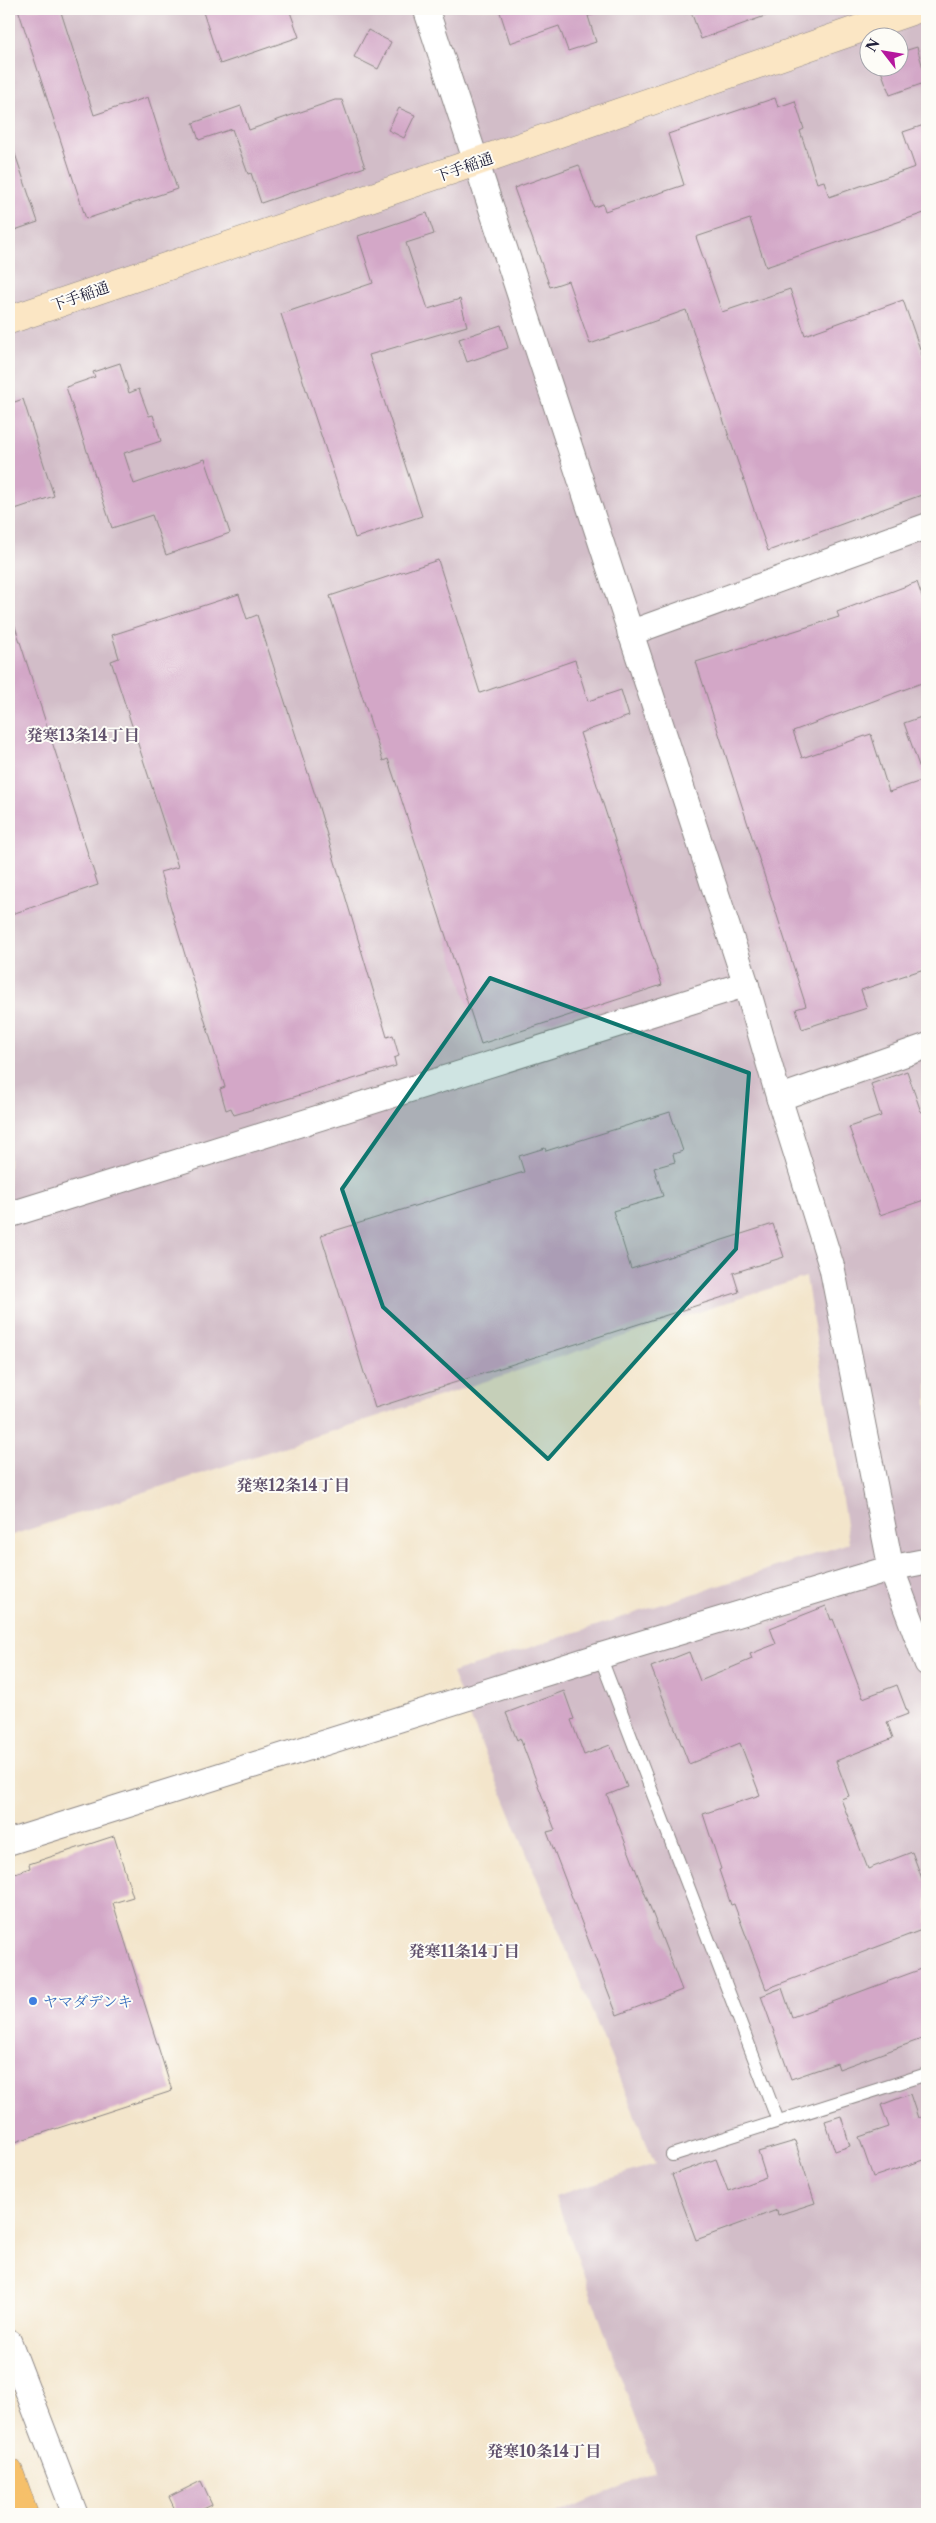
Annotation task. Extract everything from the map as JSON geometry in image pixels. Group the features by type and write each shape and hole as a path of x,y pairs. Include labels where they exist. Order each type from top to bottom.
{"main road":[{"name":"下手稲通","path":"9,320 476,162 917,9"},
{"path":"9,2472 24,2514"}],"street":[{"path":"426,9 746,984 779,1098 834,1274 891,1568 927,1663"},
{"path":"630,632 927,526"},
{"path":"9,1215 746,984"},
{"path":"779,1098 927,1046"},
{"path":"9,1842 600,1656 891,1568 927,1561"},
{"path":"9,2342 75,2514"}],"lane":[{"path":"600,1656 778,2121"},
{"path":"672,2155 927,2074"}],"highlighted area":[{"path":"490,978 749,1073 736,1249 548,1459 383,1307 342,1189"}],"shaded area":[{"path":"9,9 927,9 927,2514 556,2514 655,2471 555,2196 655,2164 452,1673 849,1543 806,1277 9,1536"}],"building":[{"path":"18,9 60,9 94,115 148,97 177,189 86,219"},
{"path":"202,9 289,9 299,37 220,64"},
{"path":"499,9 601,9 602,12 588,16 596,42 568,51 559,26 510,43"},
{"path":"690,9 779,9 779,11 701,39"},
{"path":"368,30 391,42 378,69 354,57"},
{"path":"917,47 927,82 890,95 884,78 908,78 908,50"},
{"path":"775,98 778,107 795,101 804,129 800,131 817,183 824,181 829,197 915,167 903,132 927,124 927,212 766,267 750,219 696,237 722,312 790,289 805,335 903,300 927,369 927,493 768,551 686,310 590,344 568,281 550,287 514,188 579,165 594,207 603,204 605,211 684,185 668,134"},
{"path":"335,100 342,100 365,167 261,203 251,173 248,174 232,129 199,140 193,123 241,106 249,130"},
{"path":"399,108 415,115 404,138 388,130"},
{"path":"9,145 12,145 38,222 9,232"},
{"path":"427,213 434,234 406,243 428,309 460,299 467,326 369,355 422,516 355,538 281,314 373,283 358,236"},
{"path":"501,325 508,348 467,362 459,339"},
{"path":"120,363 129,393 139,389 149,416 153,415 161,441 124,453 134,484 205,459 230,533 166,555 152,515 112,528 66,387 95,377 93,372"},
{"path":"23,399 54,496 9,511 9,404"},
{"path":"438,560 480,693 575,660 588,701 621,690 629,716 580,733 662,985 481,1044 388,759 383,761 330,596"},
{"path":"917,582 927,611 927,681 793,731 802,758 871,734 889,792 924,780 904,723 927,715 927,968 861,990 867,1008 802,1029 796,1009 806,1006 696,662 839,617 837,612"},
{"path":"239,594 247,619 257,615 317,801 387,1037 393,1035 399,1056 394,1058 396,1066 234,1115 231,1108 226,1110 220,1089 225,1087 160,872 178,867 111,661 119,658 112,635"},
{"path":"12,617 98,885 9,915 9,618"},
{"path":"907,1071 921,1112 927,1110 927,1199 880,1215 849,1127 881,1116 871,1084"},
{"path":"670,1112 683,1151 673,1154 675,1162 654,1168 663,1196 613,1211 631,1269 773,1224 784,1257 733,1273 739,1292 375,1408 321,1235 524,1172 519,1156 545,1148 546,1151"},
{"path":"826,1606 831,1620 833,1619 863,1698 897,1685 908,1714 887,1722 893,1738 836,1761 849,1796 841,1799 868,1869 912,1852 923,1881 927,1880 927,1928 766,1989 734,1904 731,1905 703,1814 760,1795 740,1743 689,1764 651,1667 689,1652 700,1681 752,1659 750,1654 776,1644 770,1628"},
{"path":"564,1691 574,1719 571,1720 584,1755 610,1745 627,1787 607,1795 682,1990 617,2015 547,1832 555,1830 520,1738 517,1740 506,1713"},
{"path":"114,1836 133,1897 113,1903 172,2091 9,2144 9,1875 30,1868 29,1864"},
{"path":"927,1967 927,2037 839,2069 837,2063 791,2079 761,1996 782,1988 792,2017"},
{"path":"910,2094 918,2118 927,2115 927,2159 873,2177 859,2137 889,2127 881,2105"},
{"path":"841,2116 850,2146 835,2151 825,2121"},
{"path":"795,2141 815,2203 778,2215 777,2210 696,2240 672,2175 716,2159 728,2191 766,2177 758,2152"},
{"path":"201,2481 212,2505 192,2514 177,2514 169,2497"}],"place":[{"name":"ヤマダデンキ","path":"33,2001"}],"district":[{"name":"発寒13条14丁目","path":"83,735"},
{"name":"発寒12条14丁目","path":"293,1485"},
{"name":"発寒11条14丁目","path":"464,1951"},
{"name":"発寒10条14丁目","path":"544,2451"}]}
